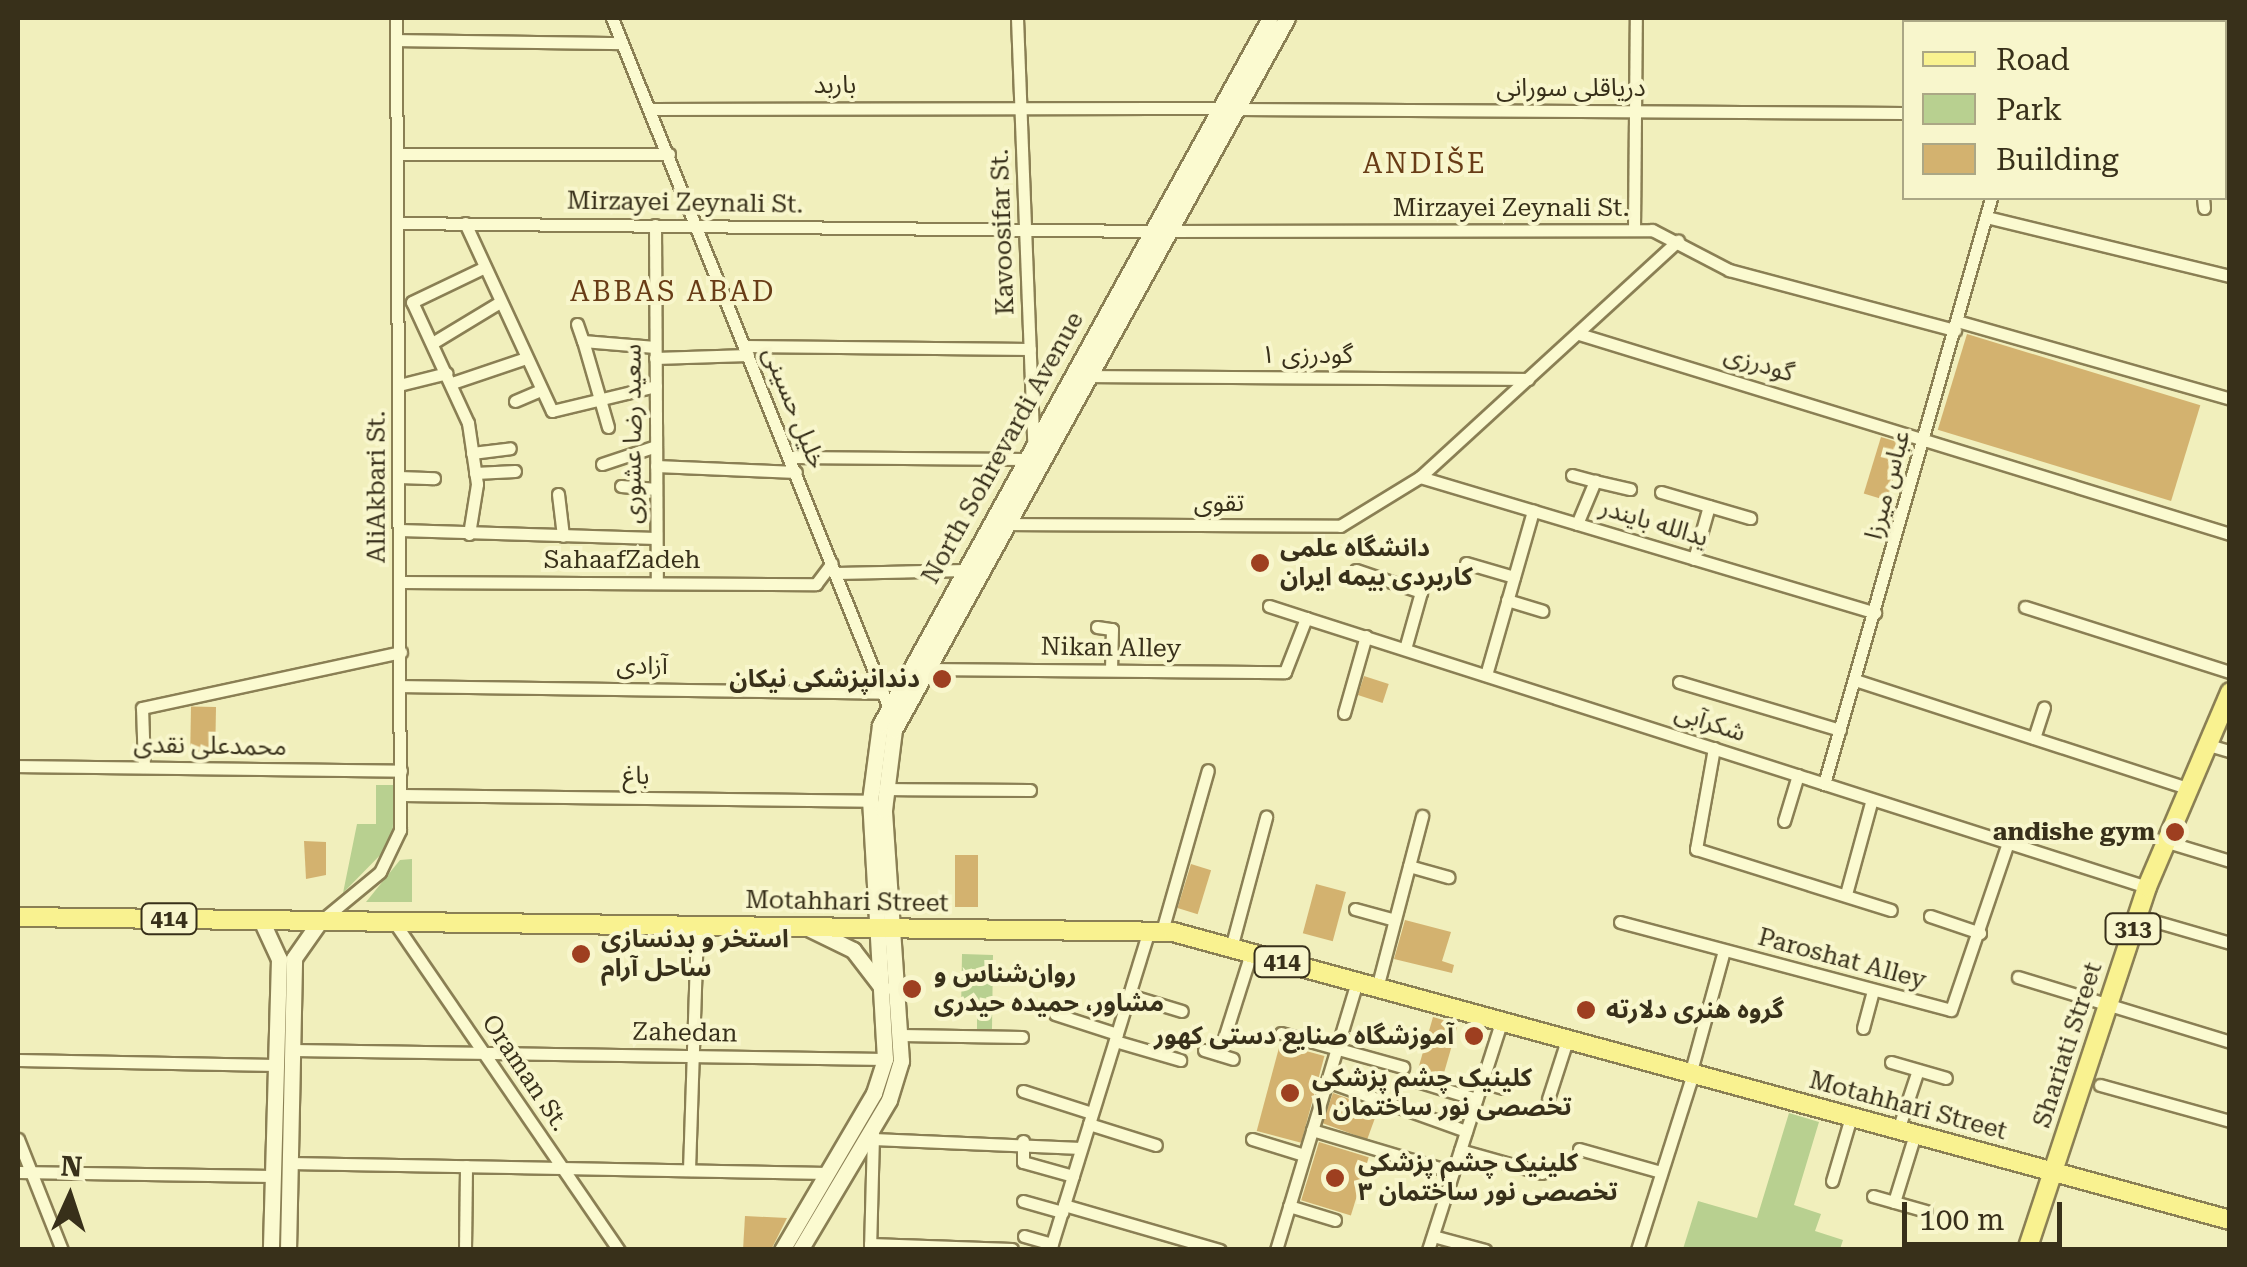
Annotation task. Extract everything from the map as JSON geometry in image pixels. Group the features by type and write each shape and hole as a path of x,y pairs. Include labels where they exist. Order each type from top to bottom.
{"main road":[{"name":"North Sohrevardi Avenue","path":"891,923 870,801 882,696 964,570 1270,18"},
{"name":"North Sohrevardi Avenue","path":"891,923 884,789 894,730 1004,524 1287,18"},
{"path":"1151,231 1170,232"},
{"name":"Shariati Street","path":"2027,1250 2146,888 2184,787 2230,692"},
{"name":"Motahhari Street","path":"18,918 802,926 891,923 1156,931 1251,953 2053,1172"},
{"path":"262,920 278,943 272,1250"},
{"path":"288,1250 294,958 320,921"},
{"path":"800,1250 874,1093 885,1059 891,923"},
{"path":"782,1250 834,1177 873,1133 897,1078 902,1035 891,923"},
{"path":"802,926 853,950 885,992"},
{"name":"414","path":"2053,1172 2230,1220"}],"street":[{"name":"AliAkbari St.","path":"320,921 392,857 402,796 396,18"},
{"name":"خلیل حسینی","path":"612,18 882,696"},
{"name":"Kavoosifar St.","path":"1017,18 1030,349 1029,451"},
{"path":"1634,230 1636,18"},
{"path":"396,40 622,43"},
{"name":"باربد","path":"649,110 1220,108"},
{"name":"دریاقلی سورانی","path":"1238,109 1902,113"},
{"path":"397,154 669,154"},
{"name":"عباس میرزا","path":"1824,784 1990,200"},
{"path":"1986,216 2230,276"},
{"name":"Mirzayei Zeynali St.","path":"398,222 1151,231"},
{"path":"465,223 555,414 656,386"},
{"name":"سعید رضا عشوری","path":"654,225 657,583"},
{"name":"Mirzayei Zeynali St.","path":"1170,232 1634,230 1678,241 1730,270 2230,398"},
{"name":"تقوی","path":"1004,524 1340,526 1420,477 1678,241"},
{"path":"469,534 475,473 472,453 451,377 412,302 483,268"},
{"path":"434,342 500,302"},
{"path":"578,324 608,427"},
{"name":"گودرزی","path":"1580,334 2230,534"},
{"path":"583,341 655,353 1030,349"},
{"path":"399,384 451,377 526,358"},
{"name":"گودرزی ۱","path":"1086,376 1528,379"},
{"path":"514,401 542,390"},
{"path":"602,464 656,446"},
{"path":"472,453 510,448"},
{"path":"790,457 1029,451"},
{"path":"656,466 796,472"},
{"path":"475,473 515,472"},
{"path":"1572,475 1630,489"},
{"path":"400,477 434,478"},
{"name":"یدالله بایندر","path":"1420,477 1875,613"},
{"path":"1577,524 1595,481"},
{"path":"621,486 656,489"},
{"path":"1661,492 1750,518"},
{"path":"558,494 563,536"},
{"path":"1694,559 1709,506"},
{"path":"1486,675 1532,511"},
{"path":"400,530 656,538"},
{"path":"1466,563 1514,577"},
{"path":"882,696 838,595 816,584 834,568 964,570"},
{"path":"1356,570 1422,592 1405,649"},
{"name":"SahaafZadeh","path":"400,582 816,584"},
{"path":"1507,600 1542,611"},
{"name":"شکرآبی","path":"1270,606 2146,888"},
{"path":"2025,607 2230,672"},
{"name":"Nikan Alley","path":"925,669 1280,672 1293,666 1306,618"},
{"path":"1097,626 1112,629 1112,670"},
{"path":"1344,713 1366,636"},
{"path":"144,767 142,708 400,652"},
{"path":"1855,680 2184,787"},
{"path":"1680,682 1840,730"},
{"name":"آزادی","path":"401,686 882,696"},
{"path":"2034,738 2044,708"},
{"path":"2204,744 2230,751"},
{"path":"1714,748 1696,849 1891,910"},
{"name":"محمدعلی نقدی","path":"18,766 401,770"},
{"path":"1024,1236 1051,1247 1129,996 1156,931 1208,770"},
{"path":"1784,822 1798,775"},
{"path":"884,789 1030,790"},
{"name":"باغ","path":"402,796 870,801"},
{"path":"1846,894 1872,799"},
{"path":"1230,948 1266,816"},
{"path":"1377,988 1422,816"},
{"path":"2164,841 2230,862"},
{"name":"Paroshat Alley","path":"1620,922 1951,1010 2008,843"},
{"path":"1409,866 1448,877"},
{"path":"1355,908 1395,920"},
{"path":"1930,916 1980,933"},
{"path":"2137,916 2230,943"},
{"name":"Oraman St.","path":"394,922 619,1250"},
{"path":"689,1170 697,925"},
{"name":"Paroshat Alley","path":"1636,1250 1691,1074 1724,950"},
{"path":"1218,1054 1251,953"},
{"path":"2018,976 2107,1008 2230,1042"},
{"path":"1276,1250 1357,982"},
{"path":"1863,1028 1872,991"},
{"path":"1129,996 1182,1012"},
{"path":"1056,1014 1180,1060"},
{"path":"1428,1250 1501,1022"},
{"path":"1281,1033 1402,1067"},
{"path":"902,1035 1022,1037"},
{"path":"1548,1100 1567,1040"},
{"name":"Zahedan","path":"293,1050 885,1059"},
{"path":"1204,1050 1233,1058"},
{"path":"18,1060 275,1065"},
{"path":"1891,1062 1946,1078"},
{"path":"1894,1202 1918,1070"},
{"path":"1327,1081 1466,1131"},
{"path":"1417,1081 1476,1099"},
{"path":"1482,1082 1503,1088"},
{"path":"2100,1085 2230,1121"},
{"path":"1023,1091 1156,1145"},
{"path":"1832,1181 1851,1117"},
{"path":"1312,1130 1453,1172"},
{"path":"1012,1249 870,1247 873,1133 1082,1148"},
{"path":"18,1139 24,1172 62,1250"},
{"path":"1252,1139 1304,1156"},
{"path":"1024,1141 1022,1162 1073,1176"},
{"path":"1579,1148 1661,1172"},
{"path":"1460,1150 1542,1174"},
{"path":"290,1163 689,1170 834,1177"},
{"path":"464,1250 466,1166"},
{"path":"24,1172 272,1176"},
{"path":"1872,1196 1926,1211"},
{"path":"1023,1201 1220,1250"},
{"path":"1289,1206 1335,1220"},
{"path":"1432,1236 1485,1250"}],"green space":[{"path":"376,785 395,785 392,843 343,893 357,824 376,824"},
{"path":"412,859 412,902 366,902 400,860"},
{"path":"962,954 993,955 992,1029 977,1029 977,1013 961,1013"},
{"path":"1789,1113 1819,1122 1794,1205 1821,1214 1815,1231 1843,1240 1840,1249 1683,1249 1698,1201 1757,1218"}],"building":[{"path":"1967,334 2200,405 2171,501 1938,430"},
{"path":"1881,437 1904,444 1887,500 1864,493"},
{"path":"1364,676 1389,684 1383,703 1358,695"},
{"path":"191,707 216,707 215,752 190,752"},
{"path":"304,841 326,842 326,875 306,879"},
{"path":"955,855 978,855 978,907 955,907"},
{"path":"1191,864 1211,870 1198,914 1178,908"},
{"path":"1316,884 1346,892 1333,941 1303,933"},
{"path":"1405,920 1451,932 1442,961 1454,965 1452,973 1394,959"},
{"path":"1433,1017 1458,1024 1443,1076 1418,1069"},
{"name":"کلینیک چشم پزشکی تخصصی نور ساختمان ۱","path":"1280,1044 1324,1056 1301,1143 1257,1131"},
{"path":"1333,1093 1378,1109 1367,1139 1322,1123"},
{"name":"کلینیک چشم پزشکی تخصصی نور ساختمان ۳","path":"1319,1142 1369,1157 1351,1216 1301,1200"},
{"path":"745,1216 787,1218 771,1250 743,1250"}],"place":[{"name":"دانشگاه علمی کاربردی بیمه ایران","path":"1260,563"},
{"name":"دندانپزشکی نیکان","path":"942,679"},
{"name":"andishe gym","path":"2175,832"},
{"name":"استخر و بدنسازی ساحل آرام","path":"581,954"},
{"name":"روان‌شناس و مشاور، حمیده حیدری","path":"912,989"},
{"name":"گروه هنری دلارته","path":"1586,1010"},
{"name":"آموزشگاه صنایع دستی کهور","path":"1474,1036"},
{"name":"کلینیک چشم پزشکی تخصصی نور ساختمان ۱","path":"1290,1093"},
{"name":"کلینیک چشم پزشکی تخصصی نور ساختمان ۳","path":"1335,1178"}],"district":[{"name":"ANDIŠE","path":"1425,164"},
{"name":"ABBAS ABAD","path":"673,292"}]}
